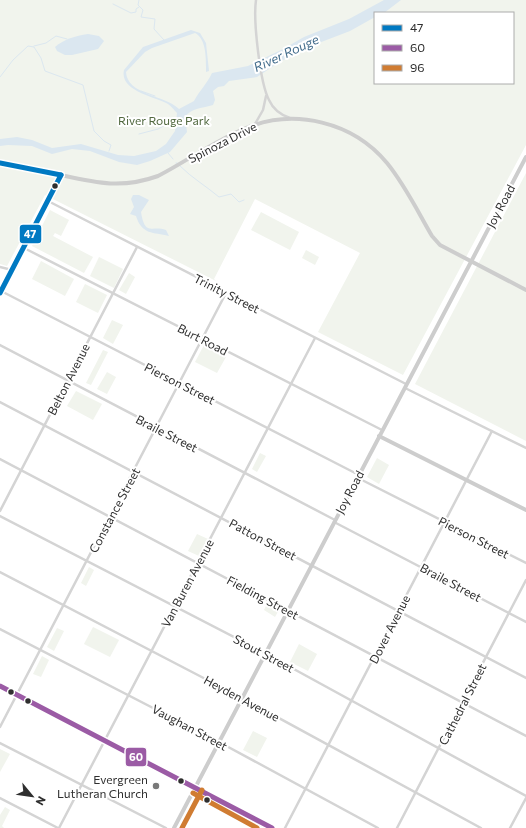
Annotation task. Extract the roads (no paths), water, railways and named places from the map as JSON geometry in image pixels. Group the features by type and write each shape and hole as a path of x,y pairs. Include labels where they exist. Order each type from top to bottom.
{"street":[{"path":"256,0 255,28 266,93 275,109 292,119"},
{"path":"255,124 263,110 266,93"},
{"name":"Spinoza Drive","path":"0,162 113,185 147,180 158,176 231,135 255,124 272,120 312,120 334,126 352,134 369,145 393,171 437,242 447,250 526,290"},
{"name":"Joy Road","path":"174,828 526,157"},
{"path":"1,292 61,175"},
{"name":"Trinity Street","path":"47,201 526,448"},
{"name":"Belton Avenue","path":"0,511 137,247"},
{"name":"Burt Road","path":"24,248 382,430"},
{"path":"0,266 12,270"},
{"name":"Pierson Street","path":"1,292 526,563"},
{"name":"Constance Street","path":"0,727 226,293"},
{"name":"Van Buren Avenue","path":"58,828 176,606 315,338"},
{"name":"Braile Street","path":"0,346 68,380 156,428 245,473 526,622"},
{"name":"Patton Street","path":"0,402 312,564 526,678"},
{"name":"Dover Avenue","path":"285,828 492,431"},
{"path":"379,436 526,510"},
{"name":"Fielding Street","path":"0,459 526,736"},
{"name":"Stout Street","path":"0,516 266,653 526,797"},
{"name":"Heyden Avenue","path":"0,572 242,698 481,828"},
{"name":"Cathedral Street","path":"397,828 526,580"},
{"name":"Vaughan Street","path":"0,629 219,742 378,828"},
{"path":"0,686 272,828"},
{"path":"0,743 166,828"},
{"path":"510,828 526,797"},
{"path":"0,798 58,828"}],"water":[{"name":"River Rouge","path":"384,0 401,0 385,12 374,12 374,18 350,31 303,49 257,77 229,81 224,86 218,87 213,91 215,100 213,105 194,110 185,117 187,132 170,152 150,161 137,165 119,162 90,151 72,149 52,154 32,146 0,146 0,139 17,137 32,140 52,148 81,144 118,155 134,156 156,151 166,144 175,131 177,113 168,104 140,92 127,83 124,77 124,70 143,47 191,30 200,33 206,43 209,71 206,72 204,45 199,36 195,33 152,48 145,52 126,72 128,80 133,86 173,104 179,109 194,101 212,73 248,66 304,37 349,19"},
{"path":"88,34 99,36 104,41 98,49 72,55 65,55 57,51 55,47 70,38"},
{"path":"133,195 139,195 149,200 141,212 145,225 150,228 166,230 169,236 149,232 141,227 136,216 130,214 134,207 131,199"}],"waterway":[{"path":"139,0 138,5 143,10 141,17 155,19 154,29 164,40"},
{"path":"113,4 131,13 136,12 136,9 139,7"},
{"path":"34,46 46,43 56,36 67,39"},
{"path":"0,77 13,60 28,46 34,47 41,58 45,71 83,85 94,131 104,141 111,145 109,151"},
{"path":"141,91 155,96"},
{"path":"139,134 158,129 177,119"},
{"path":"168,153 173,159"},
{"path":"180,166 219,197 231,194 239,202 244,200"}],"place":[{"name":"Evergreen Lutheran Church","path":"156,786"}],"park label":[{"name":"River Rouge Park","path":"164,120"}]}
